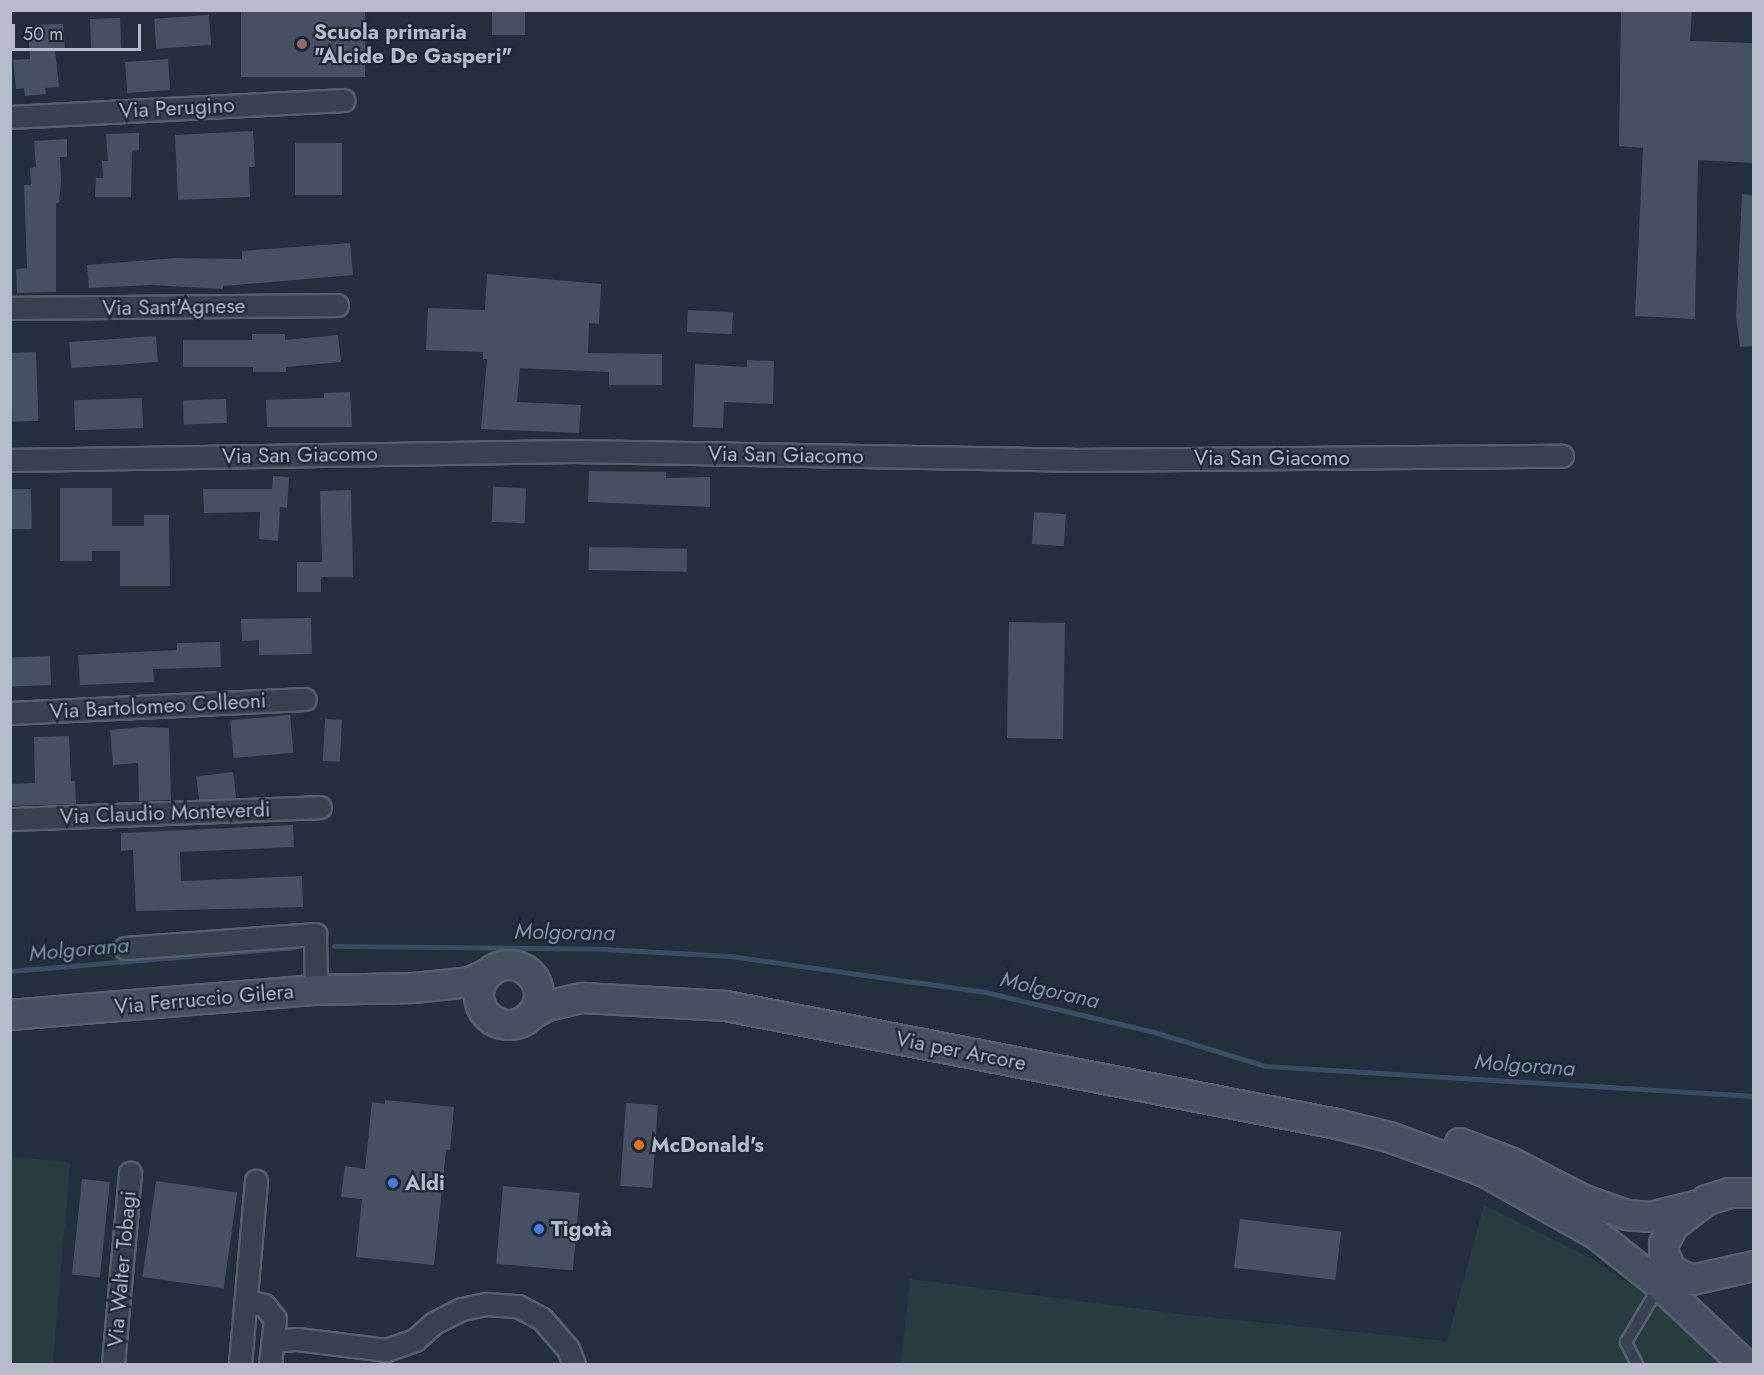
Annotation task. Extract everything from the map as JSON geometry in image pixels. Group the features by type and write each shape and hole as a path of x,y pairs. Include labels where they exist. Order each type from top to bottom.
{"main road":[{"name":"Via Ferruccio Gilera","path":"10,1015 316,990 406,988 470,982 509,965 524,969 535,981"},
{"path":"484,1013 479,996 487,974"},
{"name":"Via per Arcore","path":"535,981 583,998"},
{"path":"533,1014 539,996 535,981"},
{"name":"Via Ferruccio Gilera","path":"406,988 471,1005 508,1025 533,1014"},
{"name":"Via per Arcore","path":"533,1014 547,1006 583,998 726,1006 1336,1124"},
{"path":"1336,1124 1450,1158 1612,1232 1670,1275 1754,1355"},
{"path":"1336,1124 1375,1125 1465,1144 1549,1179 1584,1200 1627,1215 1650,1217 1707,1201 1754,1193"},
{"path":"1744,1365 1670,1275 1664,1244 1667,1234 1707,1201 1754,1177"},
{"path":"1670,1275 1702,1279 1754,1266"}],"street":[{"name":"Via Perugino","path":"10,117 344,100"},
{"name":"Via Sant'Agnese","path":"10,308 337,305"},
{"name":"Via San Giacomo","path":"10,460 574,451 1072,460 1562,456"},
{"name":"Via Bartolomeo Colleoni","path":"10,713 305,699"},
{"name":"Via Claudio Monteverdi","path":"10,819 320,807"},
{"path":"125,948 315,934 316,990"},
{"name":"Via Walter Tobagi","path":"113,1365 130,1173"},
{"path":"240,1365 256,1181"},
{"path":"246,1301 264,1305 275,1319 270,1365"},
{"path":"273,1341 297,1339 386,1350 415,1340 434,1323 462,1309 486,1304 518,1306 542,1319 568,1349 573,1365"}],"lane":[{"path":"1637,1365 1626,1342 1670,1275"}],"green space":[{"path":"10,1157 70,1162 53,1364 11,1364"},
{"path":"1484,1205 1594,1260 1662,1306 1724,1364 901,1364 910,1279 1187,1315 1447,1341"}],"building":[{"name":"Scuola primaria \"Alcide De Gasperi\"","path":"241,10 365,10 365,77 241,77"},
{"path":"492,10 525,10 525,35 492,35"},
{"path":"1621,10 1692,10 1690,41 1754,43 1754,163 1698,160 1695,319 1635,316 1643,148 1619,146"},
{"path":"209,15 211,45 156,49 154,19"},
{"path":"120,18 121,48 91,49 90,19"},
{"path":"63,24 65,50 55,50 59,87 45,88 46,94 25,96 24,88 16,89 13,60 30,59 28,25"},
{"path":"168,59 170,90 127,93 125,62"},
{"path":"253,131 255,167 249,167 250,197 178,200 175,135"},
{"path":"139,133 139,150 132,151 131,197 95,197 96,178 103,178 102,161 108,161 106,134"},
{"path":"67,139 67,157 60,157 61,181 59,203 56,203 56,292 17,293 16,269 27,268 24,185 31,185 30,168 36,167 34,141"},
{"path":"295,143 342,143 342,195 295,195"},
{"path":"1742,194 1754,195 1754,346 1740,347 1736,316"},
{"path":"350,243 353,275 223,286 223,289 151,285 89,288 87,265 176,258 242,259 242,251"},
{"path":"487,274 601,284 599,324 589,323 588,353 662,354 662,385 609,385 609,372 520,368 517,402 581,405 579,433 481,429 487,359 483,359 483,352 426,350 428,308 485,310"},
{"path":"688,310 733,312 732,334 687,332"},
{"path":"252,334 285,334 285,340 338,335 341,362 286,367 286,372 253,372 253,367 183,367 183,340 252,340"},
{"path":"156,336 158,362 71,368 69,342"},
{"path":"36,352 38,421 12,422 10,353"},
{"path":"747,360 774,361 773,404 724,402 723,428 693,427 695,364 747,367"},
{"path":"350,392 352,427 267,427 266,400 324,398 324,393"},
{"path":"142,398 143,428 75,430 74,400"},
{"path":"226,399 227,423 184,424 183,401"},
{"path":"589,471 666,472 666,478 710,477 710,507 588,502"},
{"path":"273,476 289,477 287,508 280,507 278,541 259,539 260,512 204,513 203,489 272,489"},
{"path":"493,487 526,488 525,523 492,522"},
{"path":"60,488 112,488 112,526 144,526 144,515 169,515 170,586 120,586 120,551 92,551 92,561 60,561"},
{"path":"10,489 31,489 32,529 11,529"},
{"path":"351,490 353,577 321,577 321,592 297,592 297,562 322,562 320,491"},
{"path":"1034,512 1066,514 1064,546 1032,544"},
{"path":"589,547 687,549 687,572 589,570"},
{"path":"311,618 312,654 259,655 259,640 242,641 241,619"},
{"path":"1009,622 1065,623 1063,739 1007,738"},
{"path":"220,642 221,667 153,669 154,682 80,685 78,655 177,650 177,643"},
{"path":"50,656 51,685 11,686 10,657"},
{"path":"290,715 293,753 234,758 230,720"},
{"path":"325,719 342,720 340,762 323,761"},
{"path":"142,727 169,728 171,800 139,801 138,763 113,765 110,730"},
{"path":"69,736 71,781 75,781 76,804 10,806 10,784 35,783 34,737"},
{"path":"233,772 236,798 199,802 196,777"},
{"path":"293,825 294,847 180,852 181,881 302,876 303,907 136,911 133,850 121,851 121,833"},
{"name":"Aldi","path":"385,1100 454,1107 450,1150 446,1150 434,1265 356,1257 362,1199 341,1197 345,1166 365,1169 372,1102 385,1104"},
{"name":"McDonald's","path":"626,1103 658,1105 652,1188 620,1186"},
{"path":"82,1179 110,1182 100,1277 72,1274"},
{"path":"156,1181 237,1192 224,1288 143,1277"},
{"name":"Tigotà","path":"503,1186 580,1193 573,1270 496,1264"},
{"path":"1240,1219 1341,1231 1335,1280 1234,1268"}],"waterway":[{"name":"Molgorana","path":"334,946 604,949 730,956 985,992 1154,1032 1265,1066 1754,1096"},
{"name":"Molgorana","path":"10,971 294,947"}],"place":[{"name":"Scuola primaria \"Alcide De Gasperi\"","path":"302,44"},
{"name":"McDonald's","path":"639,1145"},
{"name":"Aldi","path":"393,1183"},
{"name":"Tigotà","path":"539,1229"}]}
